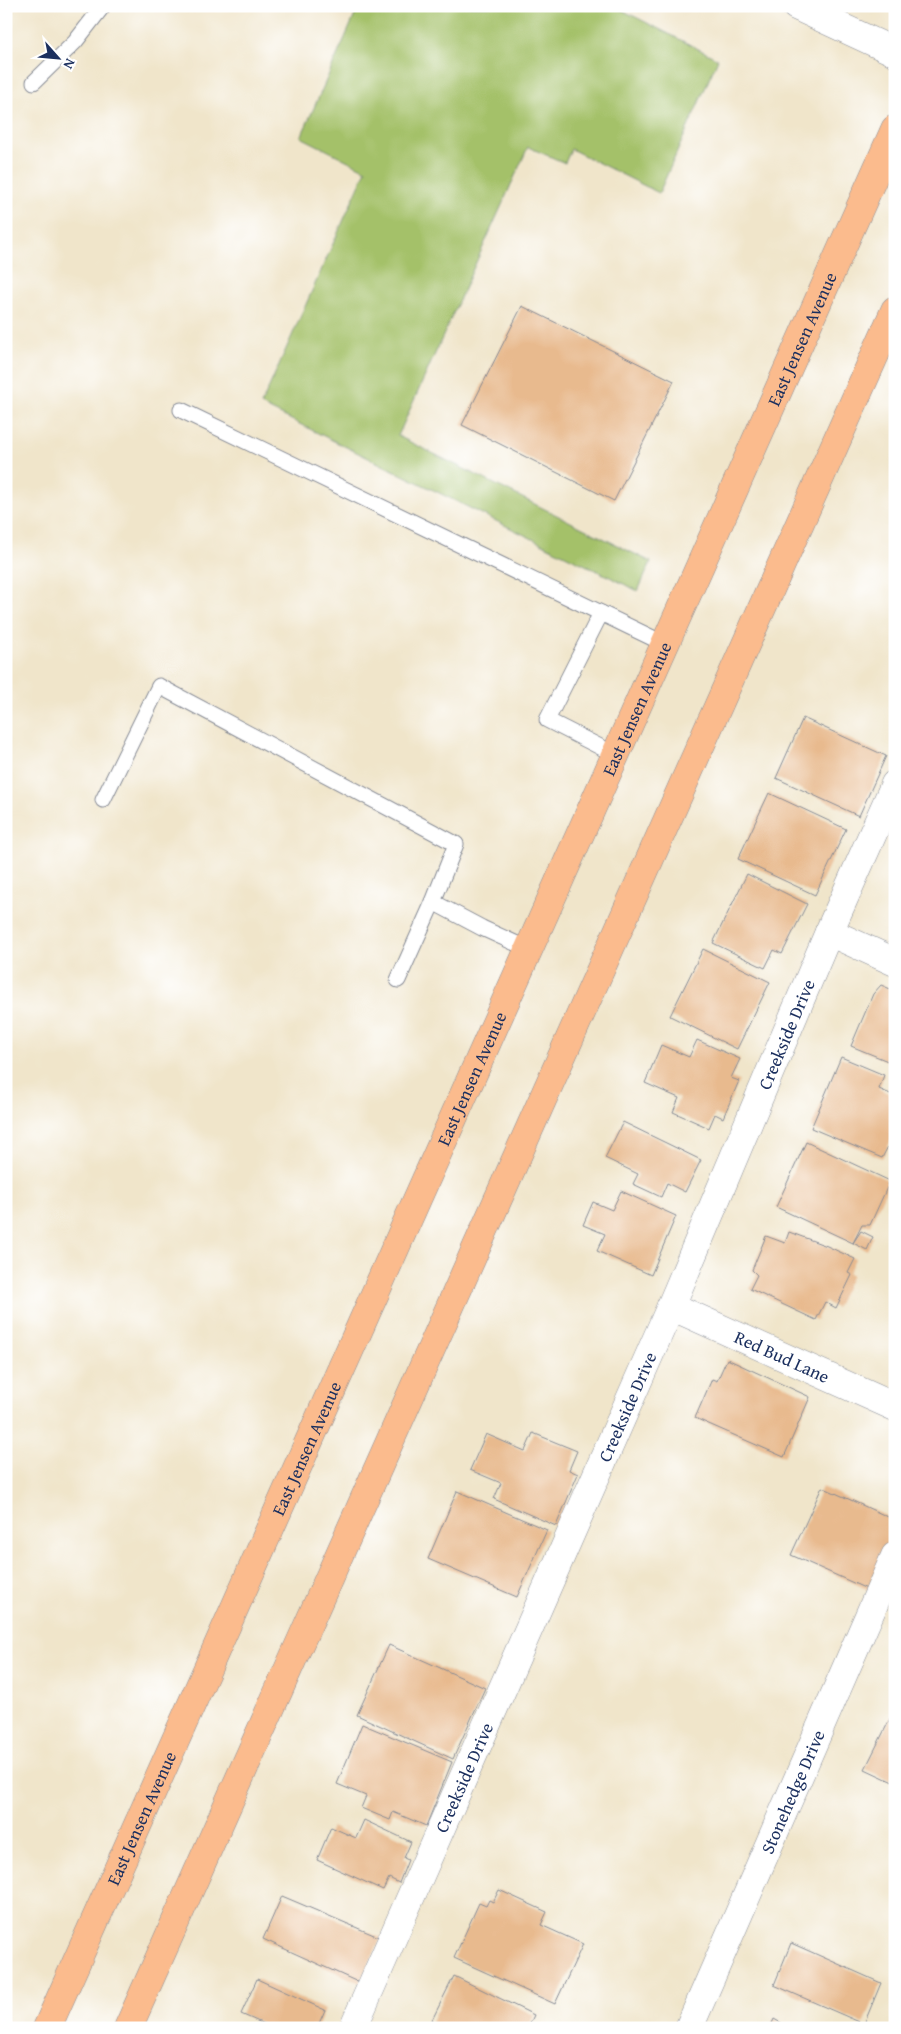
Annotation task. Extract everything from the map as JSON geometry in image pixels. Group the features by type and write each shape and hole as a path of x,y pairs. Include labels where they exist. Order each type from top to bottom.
{"main road":[{"name":"East Jensen Avenue","path":"47,2028 895,128"},
{"path":"128,2028 895,310"}],"street":[{"path":"796,6 895,52"},
{"name":"Creekside Drive","path":"353,2028 671,1306 829,932 895,784"},
{"path":"829,932 895,962"},
{"name":"Red Bud Lane","path":"671,1306 895,1407"},
{"name":"Stonehedge Drive","path":"689,2028 895,1556"}],"lane":[{"path":"34,82 76,42 103,6"},
{"path":"181,410 665,644"},
{"path":"601,613 547,720 616,755"},
{"path":"103,800 159,686 456,844 433,902 398,980"},
{"path":"433,902 482,928 528,949"}],"green space":[{"path":"359,6 614,6 718,59 659,193 571,149 565,163 528,147 398,436 651,562 638,591 261,405 366,170 301,137"}],"building":[{"path":"522,306 674,381 614,501 462,425"},
{"path":"803,718 886,756 859,816 776,778"},
{"path":"769,793 846,829 815,895 738,859"},
{"path":"747,874 807,904 782,954 774,950 765,968 713,943"},
{"path":"703,949 770,982 737,1049 670,1016"},
{"path":"881,985 895,991 895,1064 851,1046 873,994"},
{"path":"697,1040 740,1059 731,1078 739,1081 723,1118 715,1114 709,1128 673,1112 679,1098 645,1083 661,1045 689,1057"},
{"path":"841,1057 884,1075 879,1089 895,1096 895,1133 882,1158 811,1128"},
{"path":"623,1122 701,1160 685,1192 667,1183 661,1197 633,1184 638,1174 605,1158"},
{"path":"806,1142 890,1181 870,1225 862,1225 853,1243 776,1207"},
{"path":"621,1191 676,1216 651,1275 597,1251 605,1234 583,1225 593,1202 612,1210"},
{"path":"861,1231 873,1237 867,1250 853,1243"},
{"path":"789,1232 855,1259 848,1273 852,1275 836,1308 825,1302 816,1320 750,1289 757,1275 752,1270 766,1236 785,1243"},
{"path":"727,1359 810,1397 784,1457 695,1418 712,1379 717,1381"},
{"path":"533,1433 577,1451 569,1470 578,1474 556,1526 494,1499 501,1483 470,1470 486,1434 525,1451"},
{"path":"822,1487 895,1520 895,1532 869,1590 791,1555"},
{"path":"457,1491 547,1530 517,1597 428,1559"},
{"path":"389,1645 485,1688 453,1759 357,1715"},
{"path":"895,1709 895,1783 865,1769"},
{"path":"362,1724 452,1762 426,1826 393,1812 390,1820 361,1808 366,1796 337,1784"},
{"path":"364,1820 411,1842 404,1858 408,1860 399,1883 389,1878 383,1890 317,1860 331,1827 356,1838"},
{"path":"499,1890 547,1912 541,1925 583,1944 555,2004 454,1958 479,1903 486,1906 489,1900 493,1902"},
{"path":"282,1896 381,1938 360,1983 263,1939"},
{"path":"791,1943 881,1983 864,2024 774,1985"},
{"path":"454,1976 534,2015 528,2028 428,2028"},
{"path":"257,1979 325,2010 317,2028 273,2028 241,2014"},
{"path":"774,2019 790,2028 770,2028"}]}
